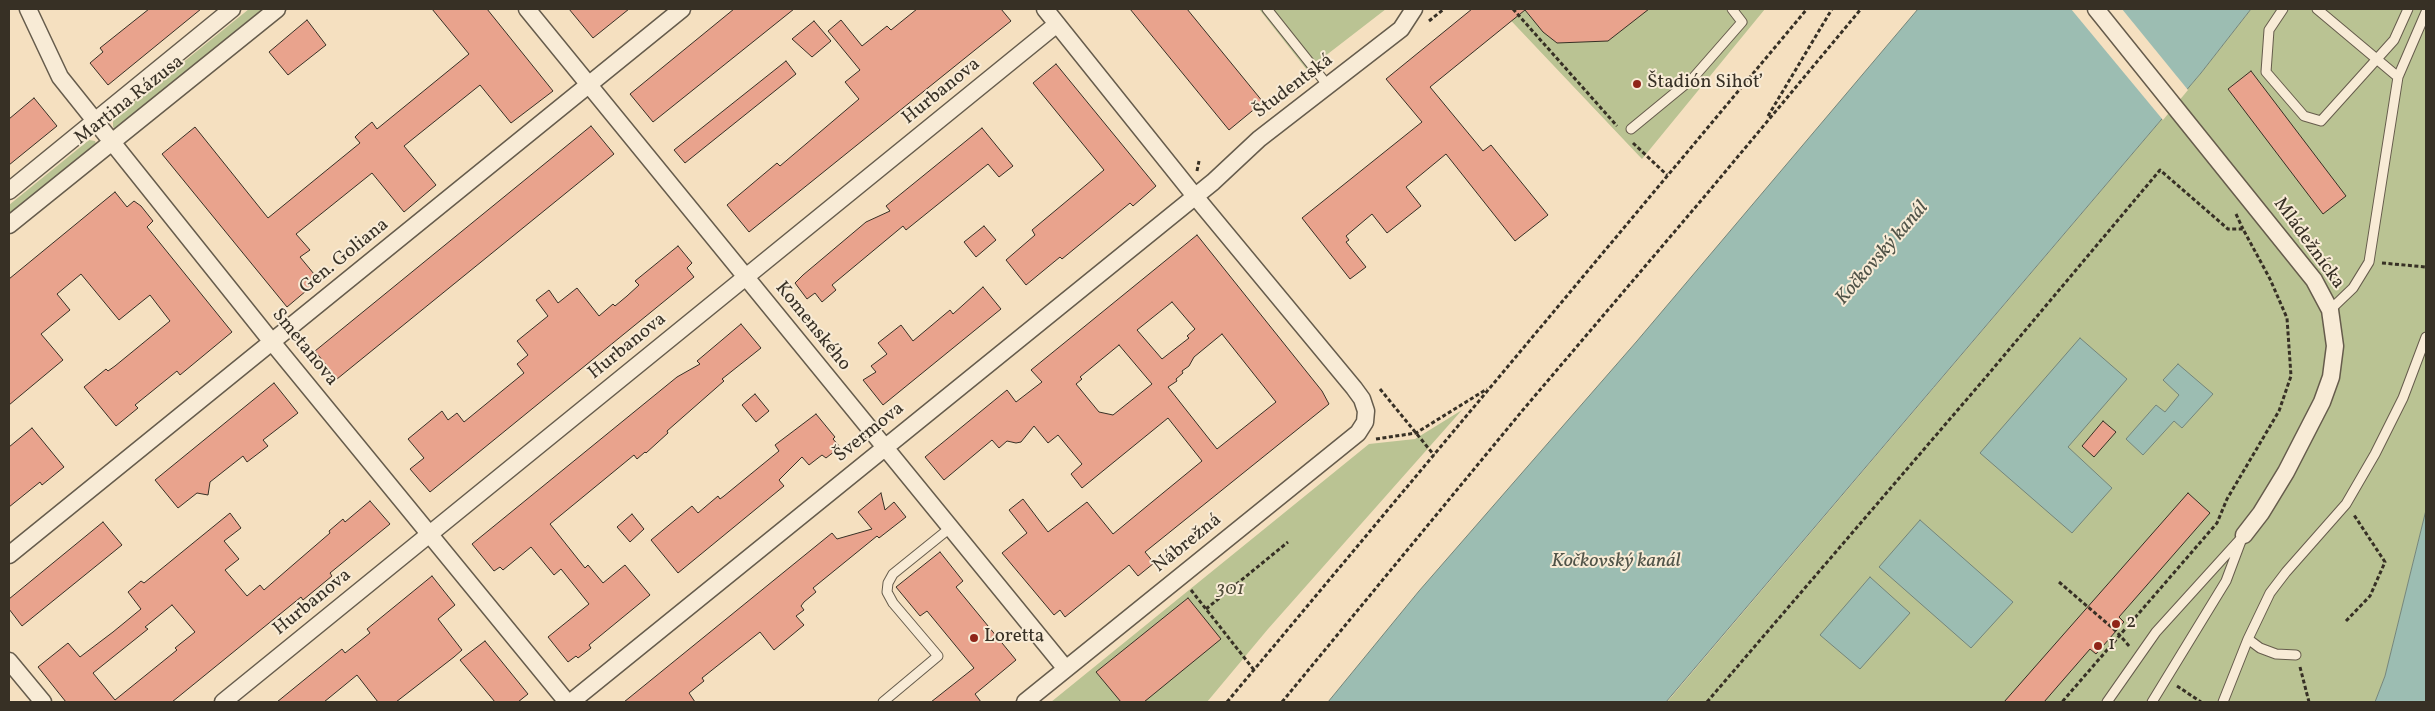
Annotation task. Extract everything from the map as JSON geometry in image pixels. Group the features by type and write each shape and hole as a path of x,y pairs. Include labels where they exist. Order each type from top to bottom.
{"street":[{"name":"Smetanova","path":"28,9 60,77 272,342 430,533 566,702"},
{"name":"Martina Rázusa","path":"9,191 232,9"},
{"name":"Martina Rázusa","path":"9,225 277,9"},
{"name":"Komenského","path":"527,9 1066,669"},
{"name":"Gen. Goliana","path":"9,555 682,9"},
{"path":"1045,9 1194,195"},
{"name":"Študentská","path":"1194,195 1234,164 1259,139 1329,87 1401,29 1414,9"},
{"name":"Mládežnícka","path":"2096,9 2314,280 2330,310 2335,346 2331,377 2322,402 2286,472 2261,513 2244,535"},
{"name":"Hurbanova","path":"224,702 1057,24"},
{"name":"Nábrežná","path":"1025,702 1358,433 1365,422 1366,412 1362,400 1354,388 1194,195"},
{"name":"Švermova","path":"571,702 1194,195"},
{"path":"9,661 43,702"}],"lane":[{"path":"1267,9 1329,87"},
{"path":"1631,129 1693,78 1742,22 1732,9"},
{"path":"2283,9 2269,30 2266,72 2304,116 2320,122 2379,60 2394,40 2408,9"},
{"path":"2317,9 2398,77"},
{"path":"2330,310 2353,288 2369,262 2398,77 2424,23 2426,12"},
{"path":"2223,702 2248,639 2270,593 2346,504 2375,454 2401,402 2426,337"},
{"path":"883,702 938,656 893,603 887,592 888,584 893,574 950,528"},
{"path":"2107,702 2156,632 2244,535"},
{"path":"2152,702 2226,581 2244,535"},
{"path":"2248,639 2260,648 2276,654 2296,654"}],"path":[{"path":"1513,9 1619,128"},
{"path":"1227,702 1807,9"},
{"path":"1763,125 1832,9"},
{"path":"1282,702 1522,411 1860,9"},
{"path":"1630,141 1667,175"},
{"path":"1707,702 1980,385 2160,170 2228,228 2243,229 2270,279 2287,318 2291,376 2278,411 2227,499 2217,523 2062,702"},
{"path":"2369,262 2426,267"},
{"path":"1369,440 1416,433 1490,388"},
{"path":"1380,389 1434,456"},
{"path":"2346,504 2385,562 2370,596 2346,622"},
{"path":"1206,609 1288,542"},
{"path":"2059,582 2116,631"},
{"path":"1187,586 1254,670"},
{"path":"2296,654 2309,702"},
{"path":"2172,683 2201,702"}],"green space":[{"path":"249,9 267,9 115,129 113,127 113,119"},
{"path":"1259,9 1386,9 1307,70"},
{"name":"Štadión Sihoť","path":"1500,9 1765,9 1642,159"},
{"path":"2251,9 2426,9 2426,510 2385,676 2375,702 1667,702 2201,73"},
{"path":"89,140 95,141 97,146 9,220 9,205"},
{"name":"301","path":"1462,410 1268,629 1207,702 1051,702 1369,444 1415,439"}],"water":[{"name":"Kočkovský kanál","path":"1918,9 2251,9 2201,73 1666,702 1328,702 1419,591 1637,341"},
{"path":"2080,338 2127,379 2068,447 2112,488 2072,533 1980,453"},
{"path":"2178,364 2213,394 2182,428 2174,421 2143,455 2126,439 2156,405 2165,412 2179,395 2163,380"},
{"path":"2426,510 2426,702 2375,702 2385,676"},
{"path":"1920,520 2013,602 1971,648 1879,567"},
{"path":"1870,577 1910,613 1860,669 1820,635"}],"pier":[{"path":"2071,9 2122,9 2188,90 2163,120"}],"building":[{"path":"149,9 201,9 108,85 90,63 103,52 100,48"},
{"path":"432,9 487,9 553,91 511,123 480,85 404,146 436,185 404,212 372,173 296,234 310,250 300,257 319,280 287,307 162,154 195,127 268,218 360,143 355,137 372,122 377,129 469,54"},
{"path":"569,9 629,9 593,38"},
{"path":"734,9 794,9 653,122 630,94"},
{"path":"917,9 1001,9 1011,21 749,232 727,205 777,163 780,166 859,99 845,82 860,70 828,31 841,20 862,46 887,26 891,30"},
{"path":"1130,9 1187,9 1263,102 1229,130"},
{"path":"1472,9 1649,9 1608,41 1557,43 1543,32 1525,10 1430,87 1483,151 1491,145 1548,215 1515,241 1446,154 1406,187 1421,206 1387,233 1372,214 1346,236 1349,240 1346,242 1366,267 1350,279 1302,218 1422,122 1386,79"},
{"path":"307,20 326,45 288,75 269,52"},
{"path":"814,21 831,41 812,57 792,39"},
{"path":"786,61 796,74 685,163 674,150"},
{"path":"1056,64 1156,186 1133,206 1130,203 1062,259 1060,257 1026,285 1006,260 1035,235 1032,230 1104,170 1033,83"},
{"path":"2251,71 2346,196 2323,214 2228,89"},
{"path":"34,98 57,126 9,165 9,119"},
{"path":"591,126 614,154 337,379 315,351"},
{"path":"982,128 1013,166 999,177 988,164 906,230 903,226 832,285 836,290 822,302 815,293 807,299 795,283 803,275 866,222 890,211 886,206"},
{"path":"115,192 127,207 134,201 141,206 153,221 147,227 232,332 180,375 177,371 135,405 138,408 116,426 84,387 106,369 108,371 115,366 170,321 150,295 119,320 81,274 57,294 70,310 41,334 63,360 9,405 9,279"},
{"path":"984,226 996,240 976,257 964,242"},
{"path":"1197,235 1322,391 1329,404 1145,552 1154,563 1138,576 1129,565 1065,617 1060,610 1054,615 1002,553 1027,533 1009,510 1023,499 1048,532 1087,502 1113,534 1202,461 1168,418 1082,488 1071,474 1082,464 1058,435 1048,443 1034,426 1021,442 1007,441 999,448 992,440 944,480 925,457 1007,390 1016,402 1042,382 1031,370","holes":["1172,302 1195,329 1187,336 1189,338 1162,359 1137,330","1222,334 1276,402 1217,449 1168,387 1177,381 1176,379 1189,366 1194,357","1119,345 1152,384 1113,415 1099,412 1076,384 1082,379 1080,377"]},
{"path":"678,246 692,263 687,268 694,277 430,492 410,469 424,458 408,439 442,411 448,420 457,413 464,422 524,373 517,364 528,355 517,341 548,316 536,300 549,290 558,303 577,288 599,316 613,304 615,306 627,296 639,285 635,281"},
{"path":"983,287 1001,309 883,405 863,380 876,372 871,366 887,354 878,343 901,325 913,341 950,310 953,314"},
{"path":"741,324 761,348 722,379 724,381 667,431 668,433 646,453 637,459 634,455 550,524 585,568 588,565 603,583 625,565 650,595 589,645 591,648 578,658 576,656 568,662 548,637 589,604 561,569 554,575 531,547 503,570 500,567 494,571 472,544 677,377 700,364 697,361"},
{"path":"274,383 298,413 263,440 268,446 247,462 243,456 210,482 208,495 197,493 178,508 155,480"},
{"path":"755,394 769,411 756,422 742,405"},
{"path":"816,414 835,437 833,439 840,447 826,458 822,455 809,465 802,457 779,480 784,486 678,573 651,540 692,506 698,513 718,496 720,499 724,496 779,451 775,445"},
{"path":"2103,421 2116,432 2094,457 2082,446"},
{"path":"32,428 64,467 42,485 40,482 9,507 9,447"},
{"path":"881,493 885,510 894,502 906,517 879,538 877,536 813,588 816,592 804,602 801,606 804,610 796,616 804,625 774,650 760,632 702,678 704,681 689,693 695,702 624,702 832,533 837,539 872,529 858,512"},
{"path":"2188,493 2210,513 2119,617 2124,622 2096,654 2090,649 2044,702 2004,702"},
{"path":"370,501 390,524 330,573 332,576 303,600 301,597 172,702 66,702 38,667 68,643 80,657 113,632 141,609 128,592 141,581 144,583 230,513 241,528 224,541 239,559 225,570 247,596 260,585 264,590 330,533 329,531 343,519 345,522","holes":["172,605 195,632 175,648 177,650 115,700 93,673 148,629 145,627"]},
{"path":"632,514 644,529 630,542 617,527"},
{"path":"103,522 122,545 22,626 9,609 9,599"},
{"name":"Loretta","path":"940,552 963,581 956,587 1016,660 975,694 981,702 931,702 974,668 927,611 920,616 896,587"},
{"path":"432,576 455,605 438,619 462,650 454,657 396,702 378,702 357,675 324,702 277,702 342,649 345,653 370,633 367,629"},
{"path":"1188,598 1221,639 1144,702 1121,702 1096,672"},
{"path":"485,641 528,694 518,702 495,702 460,660"}],"place":[{"name":"Štadión Sihoť","path":"1637,84"},
{"name":"2","path":"2116,624"},
{"name":"Loretta","path":"974,638"},
{"name":"1","path":"2098,646"}]}
